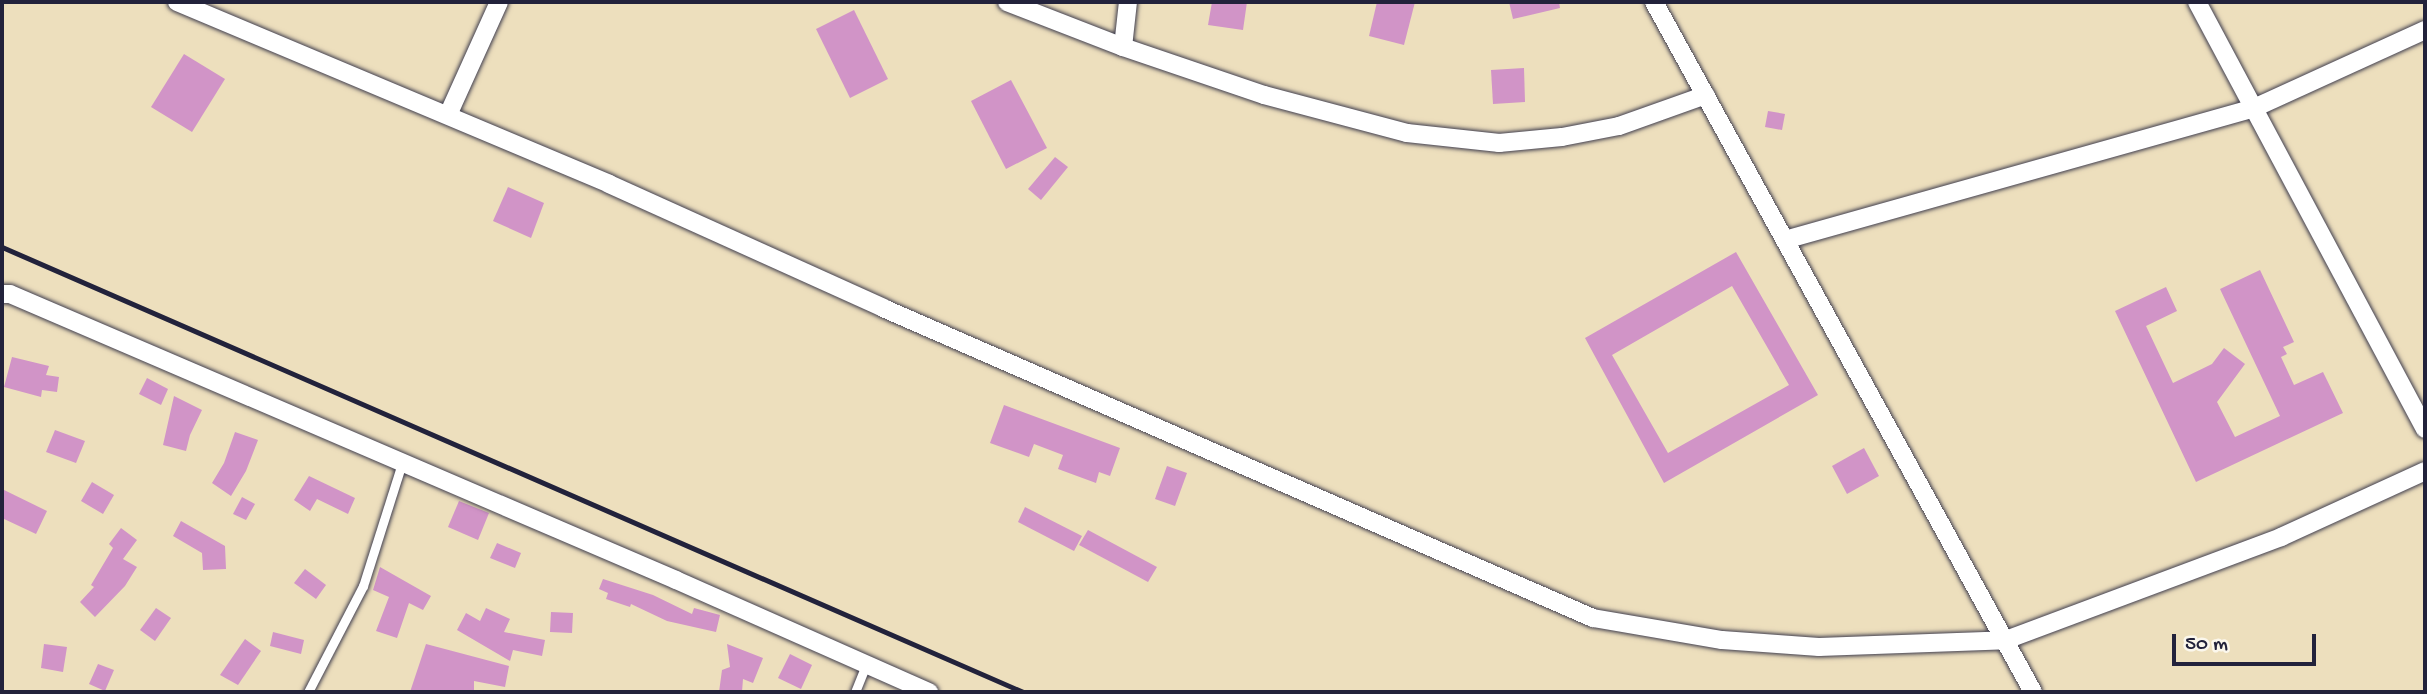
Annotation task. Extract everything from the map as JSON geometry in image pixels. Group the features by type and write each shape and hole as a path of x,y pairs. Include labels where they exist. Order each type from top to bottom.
{"street":[{"path":"177,2 448,115 1593,618 1722,640 1819,648 2006,640 2281,537 2425,471"},
{"path":"448,115 499,2"},
{"path":"1007,2 1123,47 1264,95 1406,133 1499,143 1562,137 1619,126 1706,95"},
{"path":"1123,47 1128,2"},
{"path":"1654,2 2033,692"},
{"path":"2197,2 2425,429"},
{"path":"1785,240 2254,108 2425,30"},
{"path":"2,294 10,294 929,692"}],"lane":[{"path":"308,692 363,586 401,463"},
{"path":"855,692 867,663"}],"building":[{"path":"1212,2 1247,2 1243,30 1208,25"},
{"path":"1377,2 1415,2 1404,45 1369,36"},
{"path":"1509,2 1559,2 1560,8 1513,19"},
{"path":"854,10 888,79 850,98 816,29"},
{"path":"184,54 225,79 192,132 151,107"},
{"path":"1524,68 1525,102 1493,104 1491,70"},
{"path":"1011,80 1047,148 1006,169 971,101"},
{"path":"1768,111 1785,114 1782,130 1765,127"},
{"path":"1055,157 1068,167 1041,200 1028,189"},
{"path":"508,187 544,203 531,238 493,221"},
{"path":"1736,252 1818,395 1664,483 1585,338","holes":["1732,286 1789,385 1668,453 1612,355"]},
{"path":"2260,270 2294,342 2283,347 2287,354 2281,357 2294,385 2323,372 2343,413 2196,482 2115,311 2166,287 2177,311 2146,326 2173,383 2212,364 2224,348 2245,364 2217,402 2235,437 2280,416 2220,289"},
{"path":"12,357 49,366 46,375 59,377 57,392 42,390 41,397 4,387"},
{"path":"147,378 168,389 161,405 139,394"},
{"path":"174,396 202,410 186,451 163,445"},
{"path":"1004,405 1120,448 1110,476 1099,472 1096,483 1058,469 1063,455 1034,444 1029,457 990,443"},
{"path":"55,430 85,441 76,463 46,452"},
{"path":"235,432 258,440 246,471 231,496 212,483 224,463"},
{"path":"1864,448 1879,476 1847,494 1832,466"},
{"path":"1167,466 1187,473 1175,506 1155,499"},
{"path":"309,476 355,498 348,514 317,499 310,511 294,500"},
{"path":"92,482 114,495 103,514 81,501"},
{"path":"2,489 47,511 36,534 2,518"},
{"path":"242,497 255,504 246,520 233,514"},
{"path":"459,501 489,513 478,540 448,527"},
{"path":"1025,507 1082,536 1074,551 1018,522"},
{"path":"181,521 225,546 226,569 203,570 202,553 173,536"},
{"path":"121,528 137,540 123,559 137,567 125,586 95,617 80,602 94,587 91,585 113,548 109,544"},
{"path":"1088,530 1157,567 1148,582 1079,545"},
{"path":"497,543 521,553 515,568 490,558"},
{"path":"380,567 431,596 423,610 409,603 397,638 376,631 389,597 373,590"},
{"path":"305,569 326,585 316,599 294,583"},
{"path":"603,579 653,595 692,614 694,608 720,615 716,632 667,621 631,604 630,607 606,599 608,593 599,589"},
{"path":"156,608 171,618 155,641 140,630"},
{"path":"486,608 510,619 504,632 545,640 542,656 513,650 510,661 457,630 466,613 480,621"},
{"path":"551,612 573,613 572,633 550,632"},
{"path":"273,632 304,640 301,654 270,646"},
{"path":"245,639 261,651 238,685 220,675"},
{"path":"44,644 67,647 63,672 41,668"},
{"path":"426,644 509,666 505,687 474,681 474,692 410,692"},
{"path":"727,644 763,658 753,683 743,679 742,692 719,692 722,670 730,667"},
{"path":"790,654 812,665 801,689 778,678"},
{"path":"98,664 114,670 105,691 89,684"}],"railway":[{"path":"2,247 1023,692"}]}
